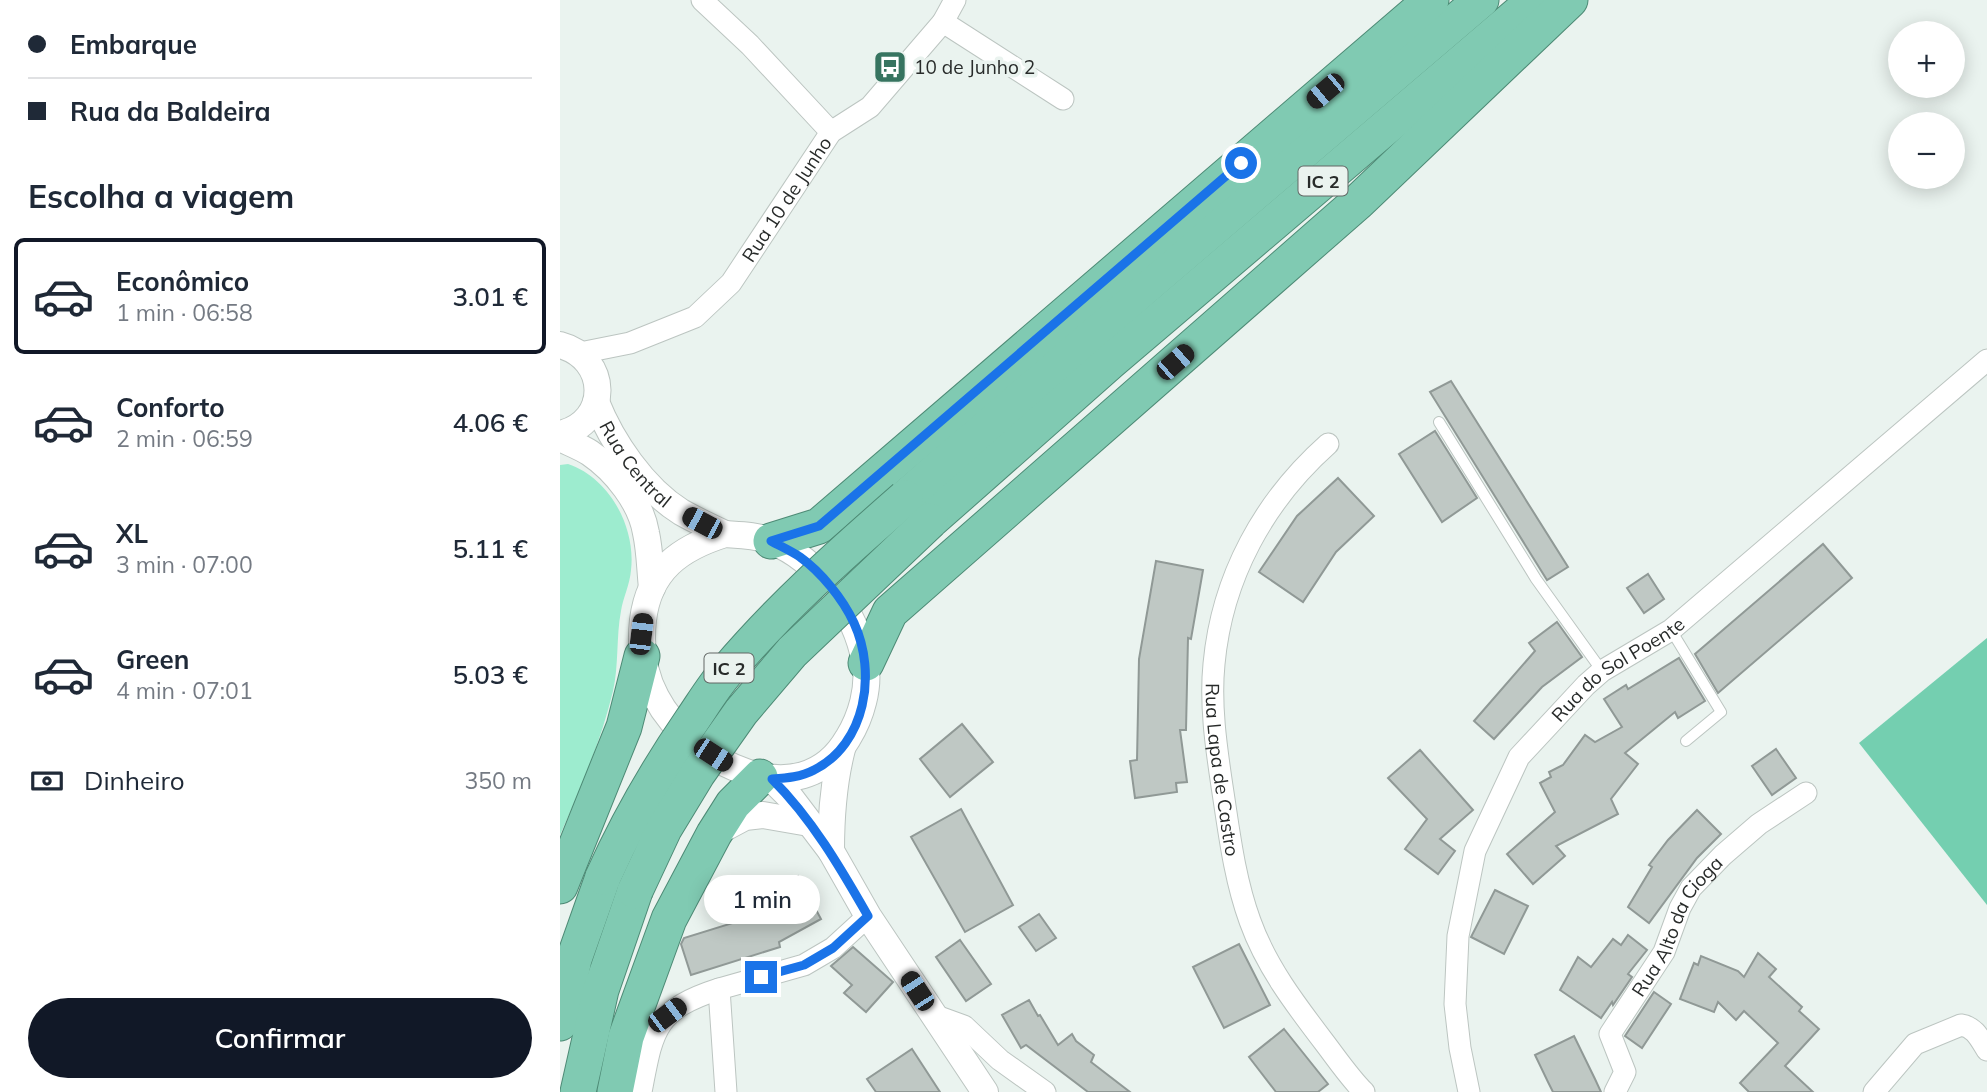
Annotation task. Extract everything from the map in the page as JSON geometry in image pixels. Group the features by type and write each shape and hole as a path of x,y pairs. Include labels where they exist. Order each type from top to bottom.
{"highway":[{"path":"771,541 819,526 1430,0"},
{"name":"IC 2","path":"560,1023 574,959 603,877 625,827 659,768 724,674 778,613 836,558 1147,285 1481,0"},
{"name":"IC 2","path":"578,1092 601,990 635,891 664,829 698,773 741,712 792,653 859,586 930,521 1121,353 1535,0"},
{"path":"866,663 890,612 1358,202 1570,0"},
{"path":"560,886 624,727 642,656"},
{"path":"615,1092 626,1037 668,919 733,804 766,778"}],"street":[{"path":"702,0 750,45 831,132"},
{"name":"Rua 10 de Junho","path":"570,349 630,343 695,317 731,283 831,132 870,107 943,22 954,0"},
{"path":"943,22 1063,99"},
{"name":"Rua 10 de Junho","path":"596,389 630,343"},
{"name":"Rua Central","path":"570,349 590,363 596,389 618,446 656,492 680,511 724,534"},
{"name":"Rua do Sol Poente","path":"1469,1092 1455,1004 1458,936 1475,851 1519,757 1602,671 1671,630 1987,360"},
{"path":"560,436 582,425 591,414 596,389"},
{"name":"Rua Central","path":"560,436 609,469 629,495 641,516 646,532 652,588"},
{"name":"Rua Lapa de Castro","path":"1328,444 1287,484 1268,510 1244,554 1223,609 1214,665 1214,733 1232,853 1250,922 1283,988 1364,1092"},
{"path":"724,534 746,535 771,541 801,557 832,588 854,624 866,663 862,705 854,729 842,749 827,763 795,778 766,778 730,766 692,742 656,697 642,656 644,609 652,588 668,564 679,554 698,542 724,534"},
{"path":"831,851 831,809 842,749"},
{"path":"766,778 790,797 831,851 868,916 985,1092"},
{"name":"Rua Alto da Cioga","path":"1615,1092 1625,1072 1610,1034 1664,952 1691,888 1759,824 1807,793"},
{"path":"714,834 745,817 783,817 809,823"},
{"path":"641,1092 654,1033 667,1015 689,999 804,965 833,948 868,916"},
{"path":"719,989 726,1092"},
{"path":"931,1014 964,1026 1000,1060 1045,1092"},
{"path":"1874,1092 1915,1044 1961,1025 1974,1030 1987,1050"}],"lane":[{"path":"1439,422 1536,579 1602,671"},
{"path":"1671,630 1721,712 1686,741"}],"green space":[{"path":"568,464 583,471 608,493 624,522 631,554 630,575 619,621 613,691 583,782 560,835 560,465"},
{"path":"1987,638 1987,905 1859,743"}],"building":[{"path":"1451,381 1568,567 1547,580 1430,392"},
{"path":"1435,431 1477,498 1442,522 1399,454"},
{"path":"1338,478 1374,516 1336,552 1303,602 1259,572 1297,516"},
{"path":"1823,544 1852,578 1718,693 1695,654"},
{"path":"1156,561 1203,570 1191,639 1188,638 1186,730 1180,730 1187,782 1176,783 1177,792 1135,798 1130,761 1137,760 1139,659"},
{"path":"1648,574 1664,599 1644,613 1627,588"},
{"path":"1557,622 1582,657 1542,687 1494,739 1474,721 1535,651 1529,643"},
{"path":"1679,658 1705,701 1678,718 1675,712 1625,753 1638,764 1611,799 1618,814 1556,846 1565,856 1533,884 1507,854 1555,812 1540,783 1551,777 1549,772 1563,765 1585,735 1595,742 1622,727 1604,699 1626,685 1628,689"},
{"path":"962,724 993,762 950,797 920,759"},
{"path":"1776,749 1796,778 1772,795 1752,766"},
{"path":"1420,750 1473,810 1440,839 1455,851 1438,874 1405,849 1427,819 1388,778"},
{"path":"961,809 1013,905 965,932 911,837"},
{"path":"1697,810 1721,834 1697,858 1649,923 1628,907 1652,867 1649,865 1668,840"},
{"path":"798,876 821,919 779,942 780,947 691,975 681,944 684,938 781,908 772,890"},
{"path":"1495,890 1528,906 1504,954 1471,937"},
{"path":"1039,914 1056,938 1036,951 1019,927"},
{"path":"1628,935 1647,950 1628,974 1632,977 1601,1018 1560,990 1578,957 1591,967 1613,939 1621,945"},
{"path":"960,940 991,984 966,1001 936,957"},
{"path":"1239,944 1270,1005 1224,1028 1193,967"},
{"path":"853,947 893,982 866,1012 844,993 852,985 831,966"},
{"path":"1758,953 1776,969 1769,977 1802,1007 1799,1011 1819,1029 1785,1066 1813,1092 1749,1092 1740,1083 1778,1043 1744,1011 1736,1020 1718,1002 1714,1012 1680,999 1694,963 1698,965 1701,956 1738,971 1744,977"},
{"path":"1654,992 1671,1004 1642,1048 1625,1036"},
{"path":"1029,1000 1058,1045 1072,1034 1076,1041 1094,1055 1091,1062 1130,1092 1088,1092 1026,1045 1021,1048 1002,1015"},
{"path":"1284,1029 1328,1084 1318,1092 1276,1092 1249,1057"},
{"path":"1574,1036 1601,1092 1553,1092 1548,1082 1535,1055"},
{"path":"912,1049 940,1092 876,1092 867,1079"}],"place":[{"name":"10 de Junho 2","path":"890,67"}],"route":[{"path":"761,977 804,965 833,948 868,916 831,851 790,797 772,779 795,778 812,772 842,749 854,729 862,705 866,663 854,624 832,588 801,557 771,541 819,526 1241,163"}]}
